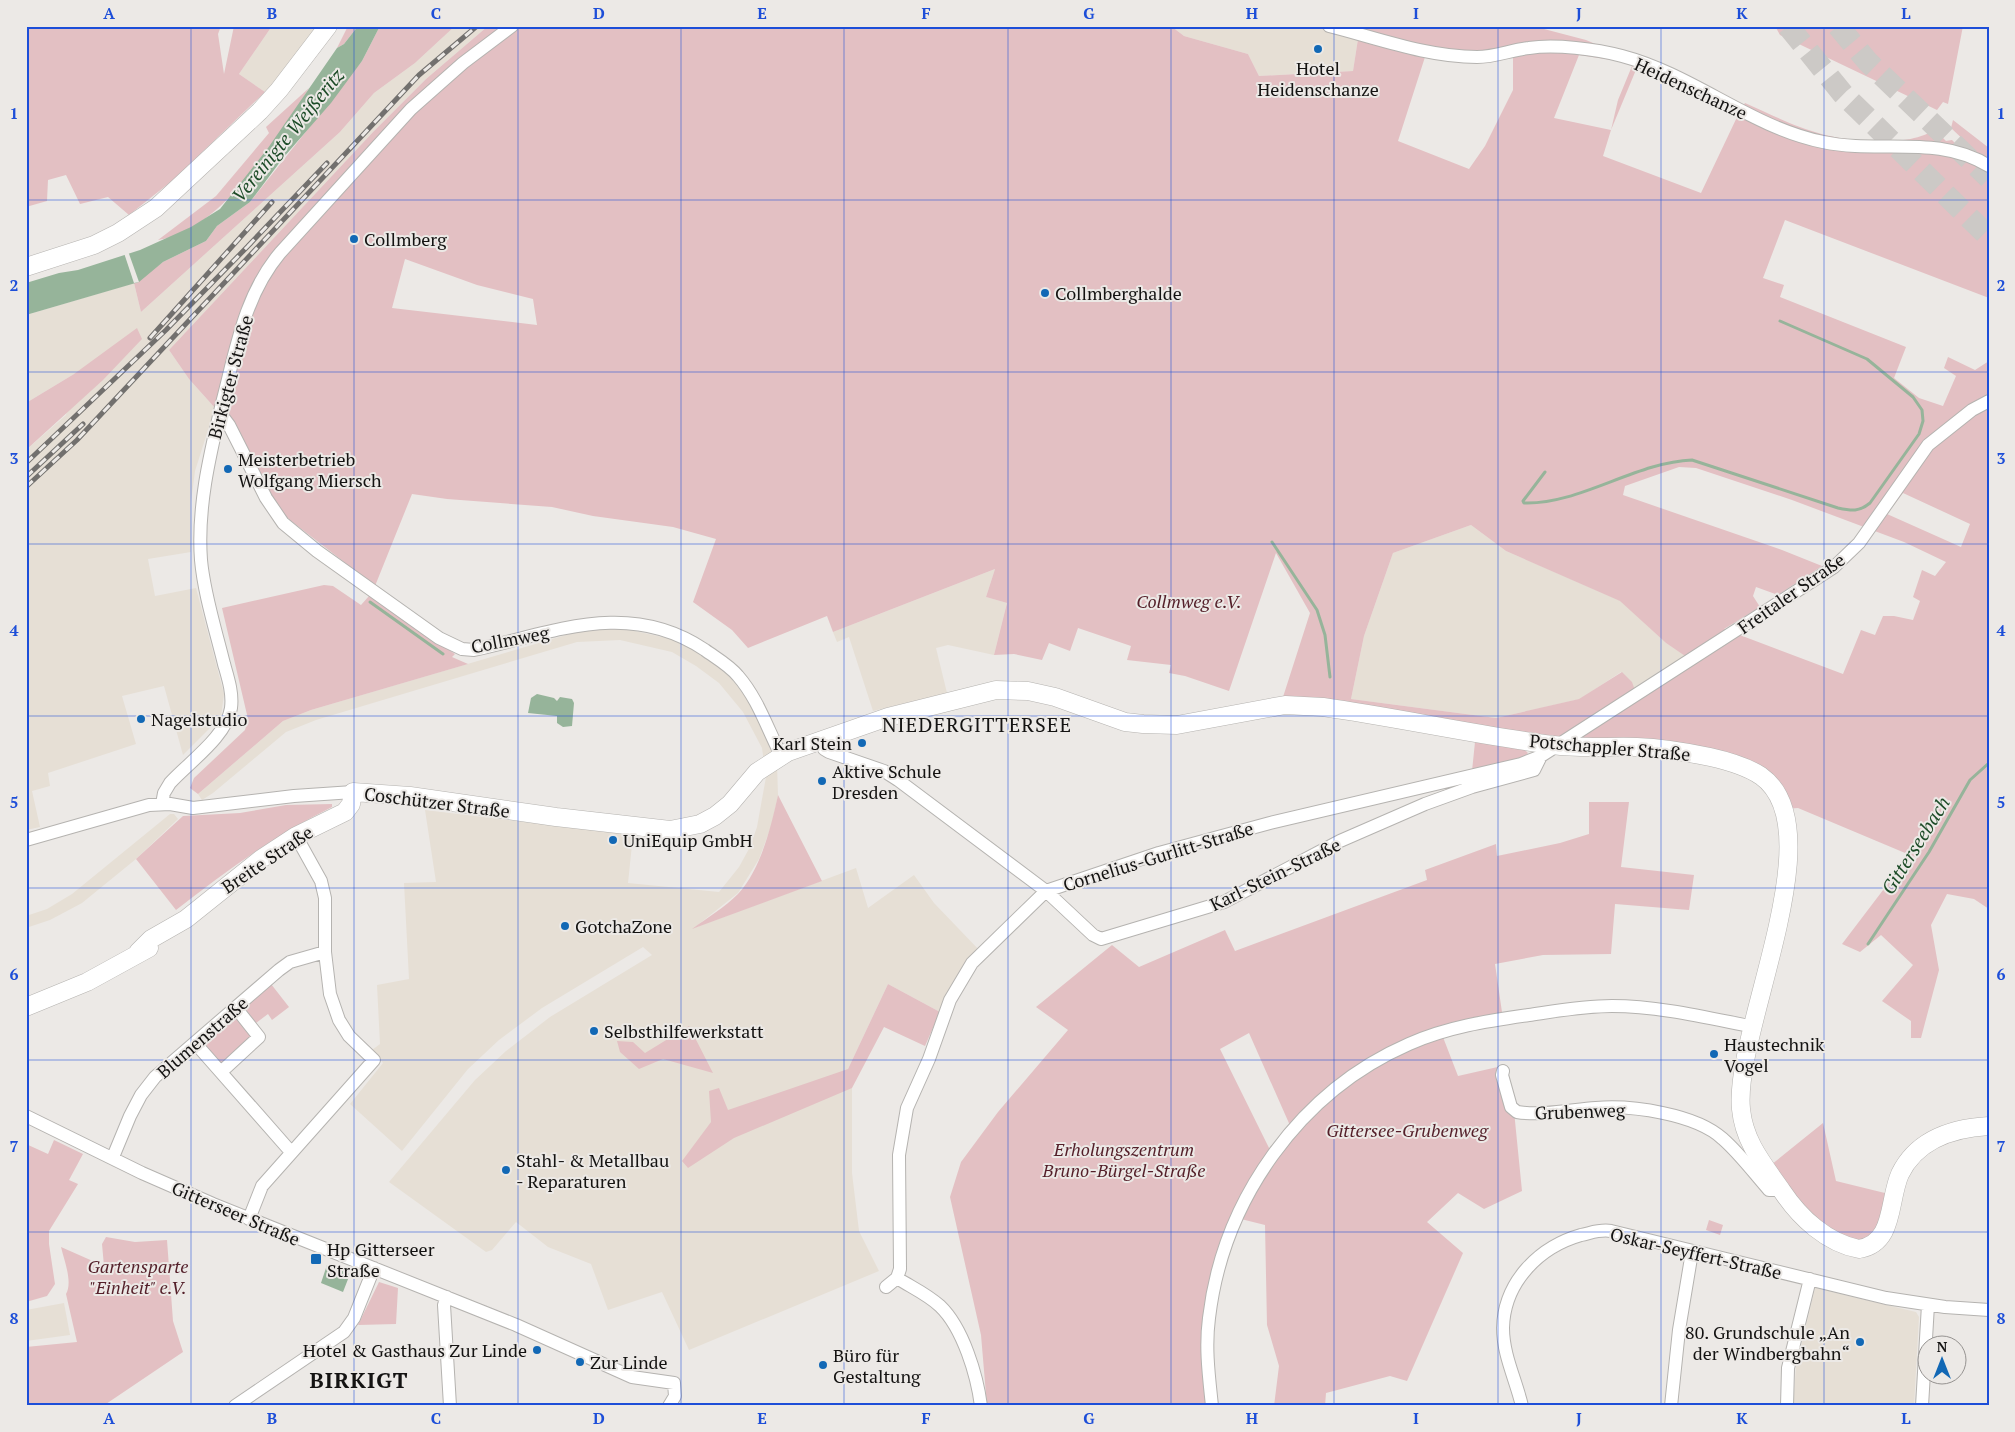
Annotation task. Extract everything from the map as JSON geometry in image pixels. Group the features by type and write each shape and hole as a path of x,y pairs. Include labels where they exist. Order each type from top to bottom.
{"street":[{"path":"26,267 94,245 118,233 156,208 260,111 279,90 328,26"},
{"name":"Birkigter Straße","path":"162,804 164,793 170,783 224,729 231,710 228,675 201,561 203,497 220,413 241,327 264,272 411,109 463,62 512,26"},
{"name":"Heidenschanze","path":"1329,26 1404,46 1455,55 1478,57 1544,47 1622,56 1688,83 1753,118 1810,139 1852,147 1941,147 1966,154 1989,166"},
{"name":"Freitaler Straße","path":"1557,746 1834,567 1859,543 1928,445 1972,410 1989,402"},
{"name":"Collmweg","path":"220,413 230,425 266,498 283,523 317,551 439,638 462,649 474,650 587,623 631,623 663,628 694,643 737,674 763,713 775,759"},
{"name":"Potschappler Straße","path":"775,759 820,740 893,715 991,691 1012,690 1055,697 1125,722 1144,724 1177,725 1286,706 1324,706 1557,746 1638,747 1697,754 1738,765 1753,771 1775,789 1787,821 1786,869 1779,921 1741,1079 1742,1114 1749,1142 1779,1187 1798,1212 1821,1232 1848,1247 1866,1248 1877,1242 1886,1228 1900,1173 1913,1155 1925,1144 1946,1132 1989,1126"},
{"name":"Karl-Stein-Straße","path":"820,740 824,749 829,752 870,765 894,777 1046,891 1093,935 1101,939 1224,902 1340,841 1425,804 1472,787 1534,770 1541,756"},
{"name":"Cornelius-Gurlitt-Straße","path":"897,1278 900,1269 900,1155 907,1108 929,1059 950,1000 972,963 1046,891 1159,853 1270,823 1521,764 1541,756 1557,746"},
{"name":"Coschützer Straße","path":"26,840 134,808 162,804 201,808 294,796 353,792 410,796 556,817 670,830 700,824 715,816 730,804 757,772 775,759"},
{"name":"Breite Straße","path":"26,1007 88,982 138,952 160,943 176,926 261,859 296,836 345,812 352,804 353,792"},
{"path":"249,1219 262,1186 374,1060 349,1036 339,1020 330,994 325,952 325,898 321,880 296,836"},
{"name":"Blumenstraße","path":"113,1157 141,1095 156,1077 290,962 325,952"},
{"path":"1212,1406 1207,1348 1212,1298 1225,1248 1254,1186 1281,1142 1304,1117 1337,1087 1398,1049 1453,1028 1577,1008 1614,1006 1661,1011 1754,1027"},
{"path":"221,1072 259,1037 236,1008"},
{"path":"196,1044 291,1152"},
{"name":"Grubenweg","path":"1503,1071 1502,1075 1511,1106 1517,1112 1610,1108 1642,1110 1678,1118 1698,1124 1722,1138 1769,1190 1779,1187"},
{"name":"Gitterseer Straße","path":"26,1116 155,1178 249,1219 541,1335 632,1377 674,1383 675,1396 669,1406"},
{"name":"Oskar-Seyffert-Straße","path":"1522,1406 1505,1344 1503,1321 1514,1288 1535,1260 1562,1242 1604,1230 1886,1298 1928,1305 1989,1310"},
{"path":"1671,1406 1679,1330 1692,1252"},
{"path":"235,1406 251,1401 344,1332 354,1318 374,1268"},
{"path":"886,1287 897,1278 939,1305 953,1321 970,1361 981,1406"},
{"path":"1787,1406 1788,1368 1810,1280"},
{"path":"447,1297 444,1305 450,1406"},
{"path":"1922,1406 1928,1305"}],"shaded area":[{"path":"272,26 321,26 297,59 265,92 239,74"},
{"path":"455,26 488,26 426,79 373,132 169,350 189,379 215,408 195,471 191,502 191,552 148,559 155,596 196,588 224,694 221,717 183,755 164,686 122,696 136,744 48,773 50,786 32,791 40,827 26,830 26,450 66,415 74,374 26,403 26,315 134,283 141,312 340,132 374,93 415,63"},
{"path":"1171,26 1335,26 1358,39 1353,71 1259,76 1248,54 1184,36"},
{"path":"1471,525 1506,551 1621,601 1666,643 1692,660 1637,694 1621,672 1580,699 1496,718 1351,699 1364,636 1393,553"},
{"path":"995,569 986,597 1007,603 994,655 948,645 936,648 947,693 873,711 849,637 837,642 833,632"},
{"path":"621,628 676,640 703,654 727,673 752,705 770,740 777,764 778,795 772,824 759,859 738,893 694,928 856,868 868,908 914,875 934,903 981,952 940,1012 888,984 848,1069 852,1088 852,1173 859,1231 879,1271 689,1350 662,1292 608,1310 591,1264 548,1247 516,1222 492,1250 486,1252 389,1182 475,1080 506,1051 550,1017 652,955 643,947 542,1008 499,1040 468,1069 402,1151 350,1104 383,1063 372,1050 380,1044 377,985 409,979 404,883 436,882 425,810 633,835 628,883 719,892 739,867 750,847 757,827 766,777 762,748 743,712 719,683 696,666 672,652 620,640 577,642 316,720 286,732 213,793 202,800 198,794 283,721 311,710 576,632"},
{"path":"170,814 174,814 178,819 136,859 82,903 50,920 26,928 26,916 47,909 72,894"},
{"name":"80. Grundschule „An der Windbergbahn“","path":"1815,1288 1916,1312 1919,1317 1914,1406 1793,1406 1796,1367"},
{"path":"64,1303 70,1335 26,1341 26,1310"}],"green space":[{"path":"26,26 221,26 218,34 224,74 234,26 272,26 239,74 265,92 173,180 129,215 108,197 80,204 66,175 48,180 47,201 26,207"},
{"path":"348,26 358,26 344,44 337,48"},
{"path":"380,26 455,26 415,63 374,93 340,132 141,312 134,283 163,262 206,241 217,226 250,202 362,61"},
{"name":"Collmweg e.V.","path":"488,26 1171,26 1184,36 1248,54 1259,76 1353,71 1358,39 1425,57 1398,141 1469,169 1485,146 1513,90 1513,55 1529,52 1560,51 1576,52 1607,58 1638,65 1611,130 1603,156 1701,193 1738,115 1783,134 1930,149 1989,169 1989,298 1785,220 1763,278 1784,285 1780,297 1906,347 1894,378 1919,398 1943,406 1956,376 1944,368 1948,357 1975,370 1989,361 1989,909 1974,899 1947,894 1931,925 1939,970 1921,1038 1911,1038 1911,1021 1882,1001 1913,965 1881,935 1860,952 1842,944 1896,873 1908,872 1917,858 1798,808 1784,809 1753,771 1283,697 1310,613 1276,553 1229,691 1185,676 1169,673 1171,665 1127,660 1131,646 1078,628 1070,651 1049,643 1042,660 1014,654 994,655 1007,603 986,597 995,569 833,632 827,616 748,648 732,630 693,602 716,539 673,527 593,516 552,507 447,499 412,494 375,586 286,517 215,408 189,379 169,350 373,132 426,79","holes":["1579,55 1619,61 1632,66 1618,100 1611,130 1554,118","405,259 477,285 533,299 537,325 392,308","1679,467 1696,468 1792,500 1904,542 1946,562 1935,576 1922,570 1913,597 1920,601 1913,620 1883,616 1875,635 1861,630 1843,674 1724,629 1760,607 1753,596 1756,587 1778,595 1822,566 1782,550 1623,495 1625,486","1903,493 1970,524 1961,547 1887,514","1471,525 1506,551 1620,601 1666,643 1691,660 1636,693 1632,682 1622,672 1579,699 1496,718 1351,699 1364,636 1393,553"]},
{"path":"1350,26 1544,26 1544,29 1586,40 1605,48 1482,53 1429,47"},
{"path":"1775,26 1963,26 1948,104 1943,102 1937,110 1780,35"},
{"path":"309,88 264,156 226,201 204,219 182,233 158,240 216,196 269,133 266,127"},
{"path":"1745,103 1808,130 1839,138 1876,141 1903,140 1925,135 1942,127 1939,134 1946,141 1952,140 1959,147 1821,138 1742,108"},
{"path":"1953,120 1989,148 1989,163 1971,153 1969,145 1951,128"},
{"path":"137,328 142,339 103,380 26,450 26,403 74,374"},
{"path":"324,585 333,586 361,605 369,596 455,654 452,657 468,664 311,710 283,721 198,794 190,788 194,778 245,730 248,719 222,608"},
{"path":"1475,742 1525,750 1528,753 1524,757 1472,771"},
{"path":"778,795 822,881 692,929 738,894 746,884 764,847"},
{"name":"Erholungszentrum Bruno-Bürgel-Straße","path":"1589,802 1629,802 1621,867 1694,875 1689,910 1615,904 1611,954 1543,955 1495,964 1503,1019 1441,1032 1458,1076 1502,1066 1514,1111 1522,1191 1484,1209 1458,1193 1427,1222 1463,1253 1407,1381 1390,1376 1326,1393 1325,1406 1274,1406 1279,1366 1267,1325 1265,1225 1237,1218 1214,1286 1212,1406 987,1406 981,1335 950,1197 961,1162 998,1112 1068,1030 1036,1007 1112,945 1139,967 1225,930 1235,951 1427,880 1425,870 1496,844 1497,856 1560,843 1589,834","holes":["1249,1033 1292,1130 1272,1154 1220,1049"]},
{"path":"332,804 332,807 291,829 251,854 176,910 136,859 183,816 240,813 286,805"},
{"path":"271,984 289,1007 272,1020 268,1014 256,1023 243,1006"},
{"path":"888,984 940,1012 925,1046 884,1027 852,1088 734,1138 688,1168 682,1161 711,1122 709,1091 719,1088 728,1110 848,1069"},
{"path":"237,1016 252,1039 225,1063 219,1062 204,1046 205,1040 231,1017"},
{"path":"689,1026 713,1073 663,1059 639,1069 620,1052 617,1041 633,1042 645,1053"},
{"path":"1823,1123 1836,1181 1893,1195 1877,1242 1835,1241 1766,1169"},
{"path":"54,1140 83,1154 69,1180 78,1184 49,1231 55,1284 47,1296 26,1302 26,1144 48,1154"},
{"path":"1709,1220 1723,1225 1720,1235 1706,1230"},
{"name":"Gartensparte \"Einheit\" e.V.","path":"106,1237 135,1242 167,1240 173,1321 183,1352 103,1406 26,1406 26,1347 77,1342 66,1294 69,1283 61,1247 104,1266 102,1244"},
{"path":"379,1282 398,1288 396,1324 358,1325"}],"water":[{"name":"Vereinigte Weißeritz","path":"358,26 380,26 362,61 331,103 283,158 250,202 217,226 206,241 163,262 139,282 26,315 26,283 59,273 78,270 140,250 191,227 220,209 268,148 337,48 344,44"},
{"path":"537,694 554,698 557,701 560,697 572,699 574,703 572,726 563,727 557,723 557,716 528,713 531,698"},
{"path":"327,1265 350,1274 343,1292 321,1283"}],"pier":[{"path":"128,251 139,282 134,283 124,253"}],"waterway":[{"path":"1545,472 1523,501 1524,503 1545,502 1566,497 1650,468 1692,460 1838,508 1855,510 1866,506 1919,434 1923,421 1922,410 1913,397 1867,359 1780,321"},
{"path":"1272,542 1317,610 1325,635 1330,677"},
{"path":"370,602 443,654"},
{"name":"Gitterseebach","path":"1868,944 1929,852 1970,780 1989,763"}],"tunnel":[{"path":"1788,26 1843,94 1989,237"},
{"path":"1838,26 1868,62 1989,178"}],"railway":[{"path":"26,487 77,440 419,75 477,26"},
{"path":"248,246 327,163"},
{"path":"150,338 272,202"},
{"path":"26,463 166,330 251,243"},
{"path":"26,477 83,424"}],"place":[{"name":"Hotel Heidenschanze","path":"1318,49"},
{"name":"Collmberg","path":"354,239"},
{"name":"Collmberghalde","path":"1045,293"},
{"name":"Meisterbetrieb Wolfgang Miersch","path":"228,469"},
{"name":"Nagelstudio","path":"141,719"},
{"name":"Karl Stein","path":"862,743"},
{"name":"Aktive Schule Dresden","path":"822,781"},
{"name":"UniEquip GmbH","path":"613,840"},
{"name":"GotchaZone","path":"565,926"},
{"name":"Selbsthilfewerkstatt","path":"594,1031"},
{"name":"Haustechnik Vogel","path":"1714,1054"},
{"name":"Stahl- & Metallbau - Reparaturen","path":"506,1170"},
{"name":"Hp Gitterseer Straße","path":"316,1259"},
{"name":"80. Grundschule „An der Windbergbahn“","path":"1860,1342"},
{"name":"Hotel & Gasthaus Zur Linde","path":"537,1350"},
{"name":"Zur Linde","path":"580,1362"},
{"name":"Büro für Gestaltung","path":"823,1365"}],"district":[{"name":"NIEDERGITTERSEE","path":"977,724"},
{"name":"BIRKIGT","path":"359,1379"}],"park label":[{"name":"Gittersee-Grubenweg","path":"1407,1130"}]}
